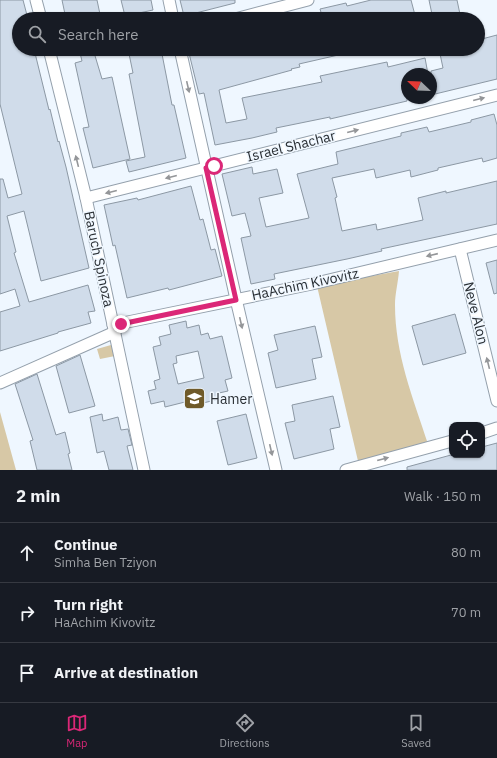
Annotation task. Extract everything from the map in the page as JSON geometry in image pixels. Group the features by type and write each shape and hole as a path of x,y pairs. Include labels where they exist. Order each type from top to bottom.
{"street":[{"path":"36,0 39,12"},
{"path":"169,0 172,12"},
{"path":"262,12 308,0"},
{"name":"Baruch Spinoza","path":"51,56 86,198 144,470"},
{"path":"182,56 276,470"},
{"name":"Israel Shachar","path":"86,198 497,95"},
{"name":"HaAchim Kivovitz","path":"1,382 114,329 497,240"},
{"name":"Neve Alon","path":"460,249 497,401"},
{"path":"485,432 497,428"},
{"path":"346,470 449,442"}],"shaded area":[{"path":"399,271 395,297 398,341 406,376 428,444 358,461 317,286"},
{"path":"111,345 115,356 100,359 97,349"},
{"path":"0,412 16,470 0,470"}],"building":[{"path":"0,0 23,0 26,12 12,12 12,56 36,56 49,110 50,109 66,167 89,268 41,281 24,211 7,216 16,252 14,253 29,302 88,285 95,311 88,312 91,323 0,351 0,312 20,306 15,289 0,294 0,179 3,179 8,198 22,194 0,104"},
{"path":"62,0 97,0 100,12 65,12"},
{"path":"121,0 151,0 153,10 144,12 124,12"},
{"path":"180,0 235,0 235,3 200,12 183,12"},
{"path":"371,0 411,0 414,12 321,12 320,9 346,3 347,6"},
{"path":"429,0 457,0 460,12 432,12"},
{"path":"497,35 497,79 437,94 437,70 443,68 440,56 485,56 485,38"},
{"path":"81,56 95,56 102,79 112,77 130,159 93,168 83,128 89,127 75,63 82,61"},
{"path":"129,56 162,56 172,105 174,105 186,158 129,172 126,161 145,157 129,74 133,73"},
{"path":"190,56 334,56 299,64 300,67 291,69 292,70 219,90 226,123 247,119 242,98 322,82 320,76 387,62 388,67 425,58 427,68 401,68 401,102 330,119 330,117 276,128 277,132 215,145 204,93 199,94"},
{"path":"494,114 497,125 497,158 483,162 482,158 438,168 438,170 411,177 410,170 376,178 374,169 332,178 337,197 335,198 342,231 376,224 377,230 423,220 418,198 497,181 497,224 381,249 382,251 347,259 274,274 275,279 251,284 241,238 251,236 245,213 232,216 222,174 252,167 253,174 277,169 283,193 259,198 266,227 309,218 297,174 338,164 336,152 401,136 401,133 427,127 429,132 471,122 471,120"},
{"path":"191,186 200,220 203,219 211,250 215,249 222,276 169,290 168,288 127,298 104,205 137,198 138,200"},
{"path":"497,260 497,293 494,294 486,263"},
{"path":"455,314 466,353 423,365 412,326"},
{"path":"186,321 187,328 199,325 201,335 208,333 210,339 222,336 232,378 225,380 228,391 219,393 220,399 190,406 189,401 165,407 164,401 151,404 148,391 156,389 154,381 160,379 153,347 161,345 159,337 171,334 169,325","holes":["198,351 204,378 178,384 173,364 177,363 176,356"]},
{"path":"315,326 322,357 312,359 316,379 276,388 268,353 278,350 274,335"},
{"path":"80,355 95,406 69,413 56,366"},
{"path":"37,374 56,435 65,432 72,470 37,470 30,441 33,440 15,384"},
{"path":"333,396 340,427 330,429 334,449 294,459 285,423 295,421 292,405"},
{"path":"102,414 103,421 118,417 121,430 128,429 132,445 127,446 133,470 109,470 104,451 97,453 90,417"},
{"path":"246,414 257,458 228,465 217,421"},
{"path":"497,443 497,470 407,470 407,467 449,456 449,458 485,458 485,446"}],"place":[{"name":"Hamer","path":"194,399"}],"route":[{"path":"121,324 236,300 206,168 214,166"}]}
